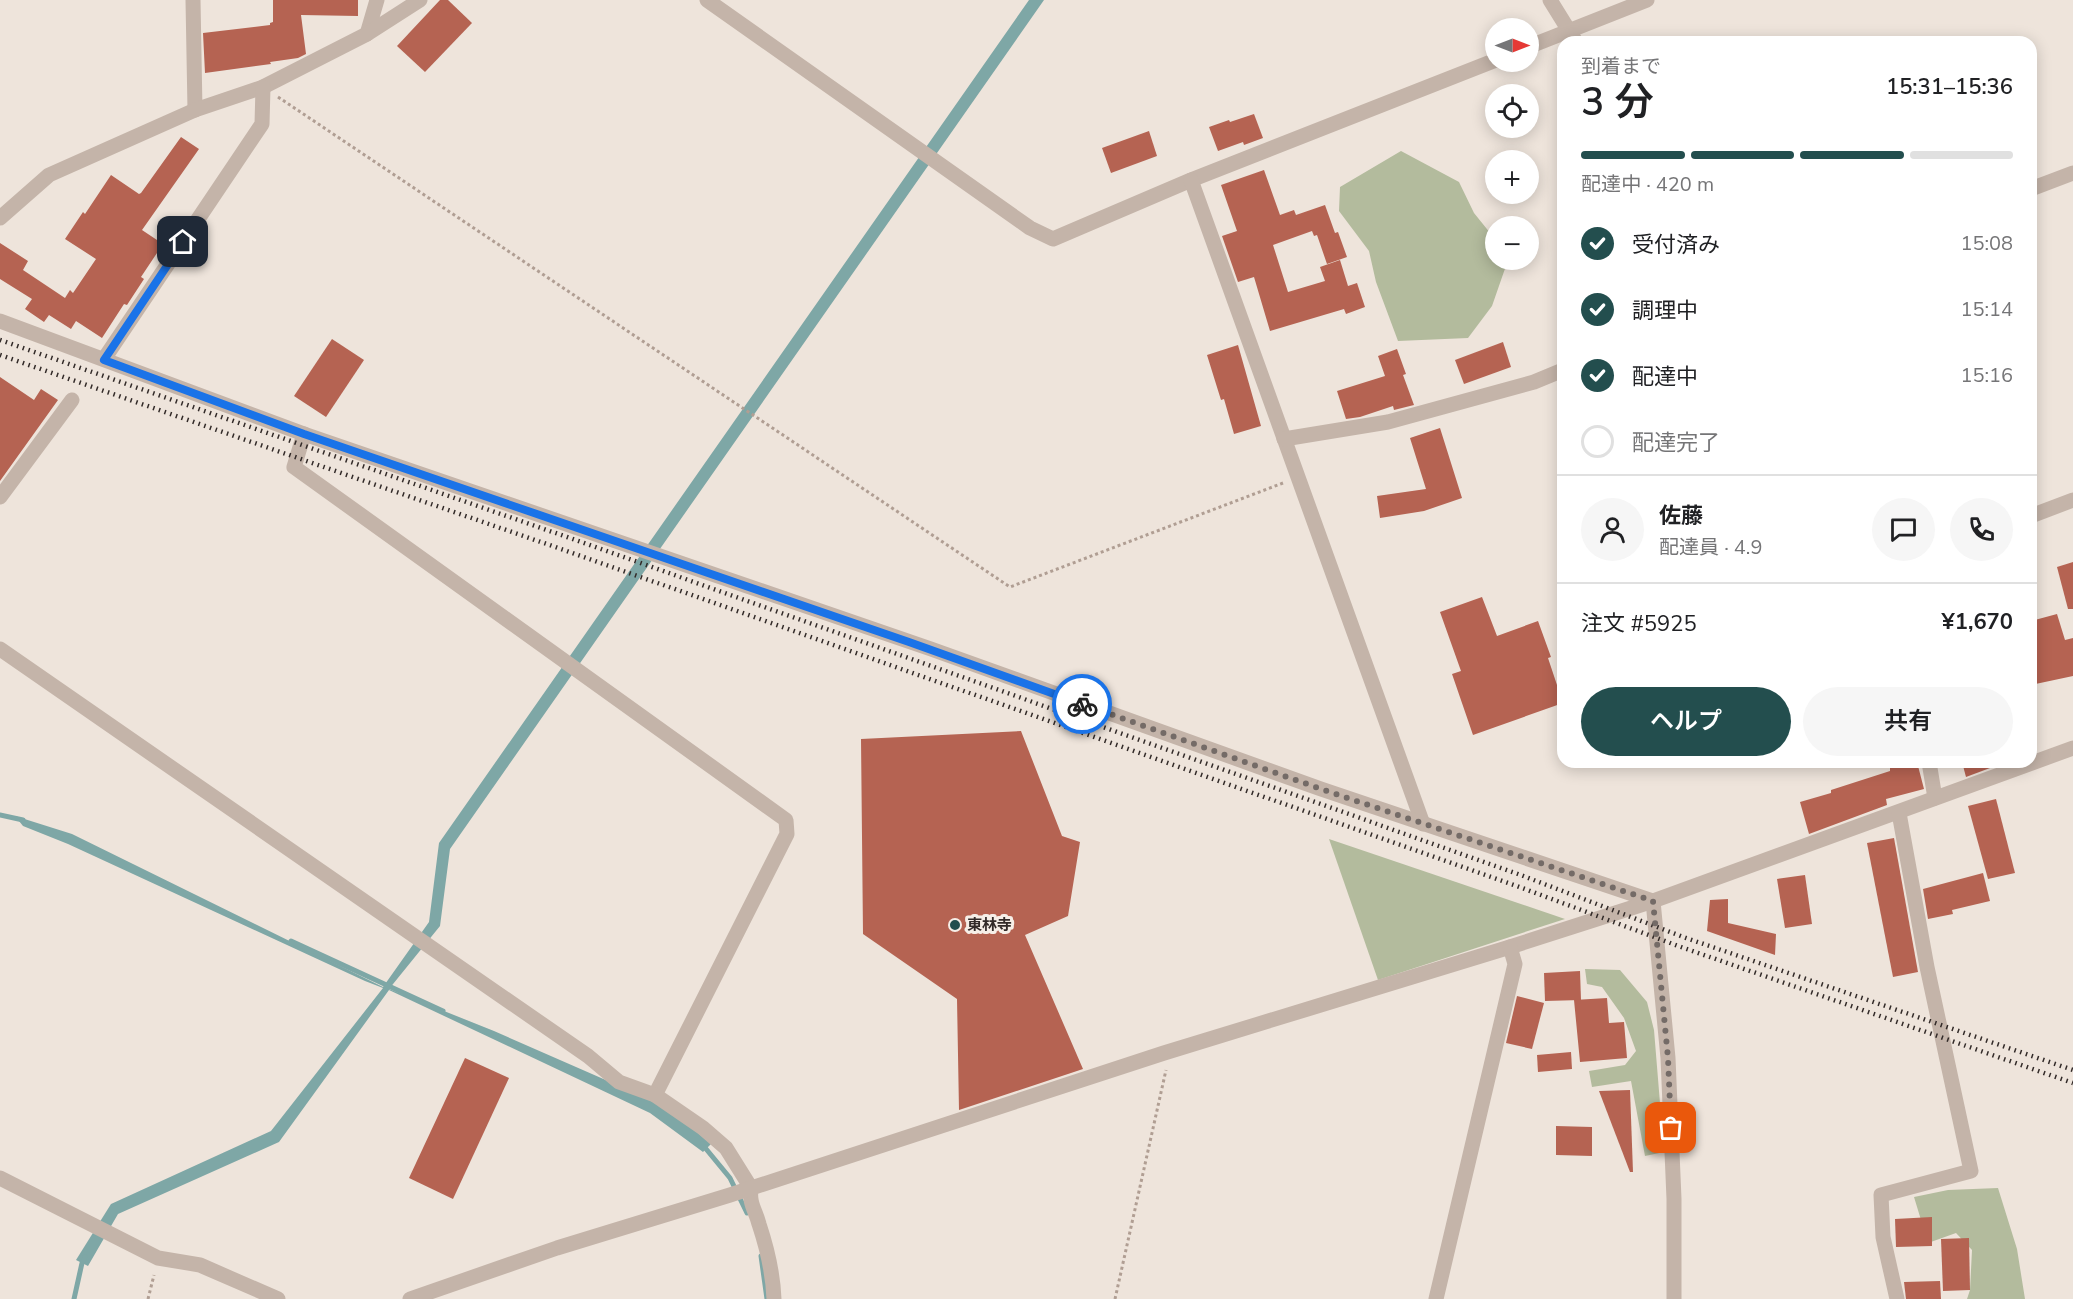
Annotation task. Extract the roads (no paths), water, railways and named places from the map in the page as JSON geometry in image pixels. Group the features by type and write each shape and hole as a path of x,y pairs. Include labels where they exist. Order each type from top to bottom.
{"street":[{"path":"194,0 195,110"},
{"path":"367,34 377,0"},
{"path":"0,218 49,175 195,110 263,87 367,34 420,0"},
{"path":"707,0 1030,228 1053,239 1191,180 1485,64"},
{"path":"1550,0 1573,36 1647,0"},
{"path":"1539,44 1557,40"},
{"path":"104,360 262,124 263,87"},
{"path":"2037,187 2073,172"},
{"path":"1191,180 1424,824"},
{"path":"0,321 304,434 920,645 1321,789 1653,901"},
{"path":"1284,439 1388,422 1534,382 1557,372"},
{"path":"0,497 72,400"},
{"path":"304,434 294,467 786,820 787,834 655,1095"},
{"path":"2037,514 2073,500"},
{"path":"0,649 588,1056 619,1082 655,1095 703,1128 726,1148 752,1188 750,1200 759,1221 769,1259 774,1299"},
{"path":"2037,761 2073,748"},
{"path":"1930,768 1935,798"},
{"path":"410,1299 557,1248 752,1188 1164,1053 1653,901 2018,768"},
{"path":"1897,1299 1883,1237 1881,1195 1971,1171 1927,967 1899,813"},
{"path":"1653,901 1668,1058 1674,1198 1674,1299"},
{"path":"1436,1299 1515,964 1510,947"},
{"path":"0,1178 158,1258 200,1265 278,1299"},
{"path":"455,1299 459,1282"}],"water":[{"path":"1029,0 1044,0 450,849 440,926 389,989 494,1031 656,1102 711,1144 703,1152 650,1113 389,990 279,1142 118,1214 88,1266 76,1260 111,1204 271,1131 383,988 68,844 23,826 15,816 72,834 383,987 429,922 439,843"}],"waterway":[{"path":"0,815 23,820"},
{"path":"291,941 443,1011"},
{"path":"702,1144 730,1178 747,1213"},
{"path":"761,1256 767,1299"},
{"path":"74,1299 85,1257"}],"railway":[{"path":"0,340 567,537 1518,874 1686,938 2073,1070"},
{"path":"0,355 564,550 1514,885 1681,947 2073,1083"}],"place":[{"name":"東林寺","path":"955,925"}]}
